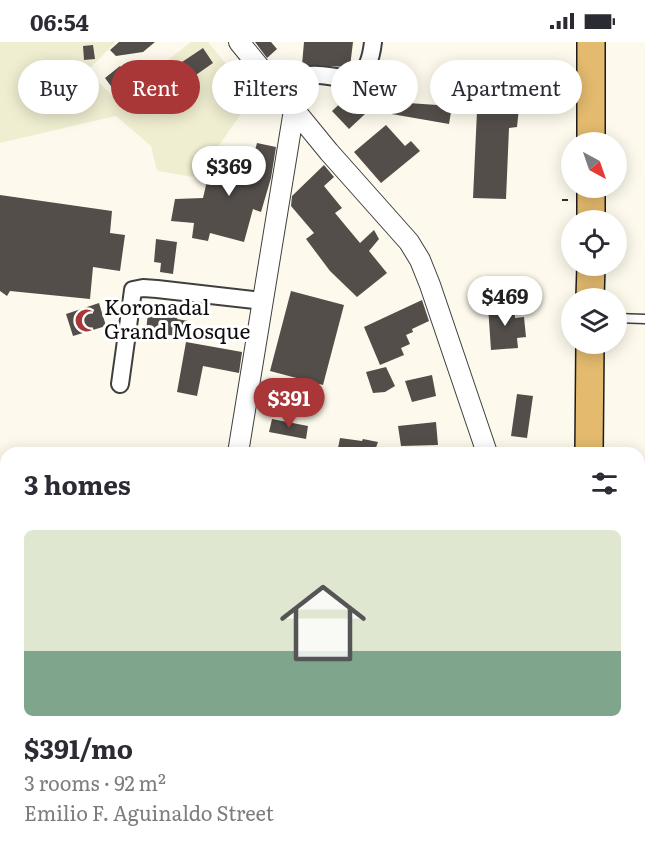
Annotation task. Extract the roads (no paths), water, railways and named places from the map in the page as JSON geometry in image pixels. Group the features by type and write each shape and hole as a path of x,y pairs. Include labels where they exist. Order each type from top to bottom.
{"highway":[{"path":"591,42 591,132"},
{"path":"589,447 590,354"}],"street":[{"path":"239,42 253,60"},
{"path":"319,77 343,78 360,73 370,63 373,42"},
{"path":"239,447 293,114"},
{"path":"297,114 358,187 409,242 420,260 485,447"},
{"path":"120,384 133,290 157,289 263,301"}],"lane":[{"path":"627,318 645,319"}],"place":[{"name":"Koronadal Grand Mosque","path":"86,320"}]}
